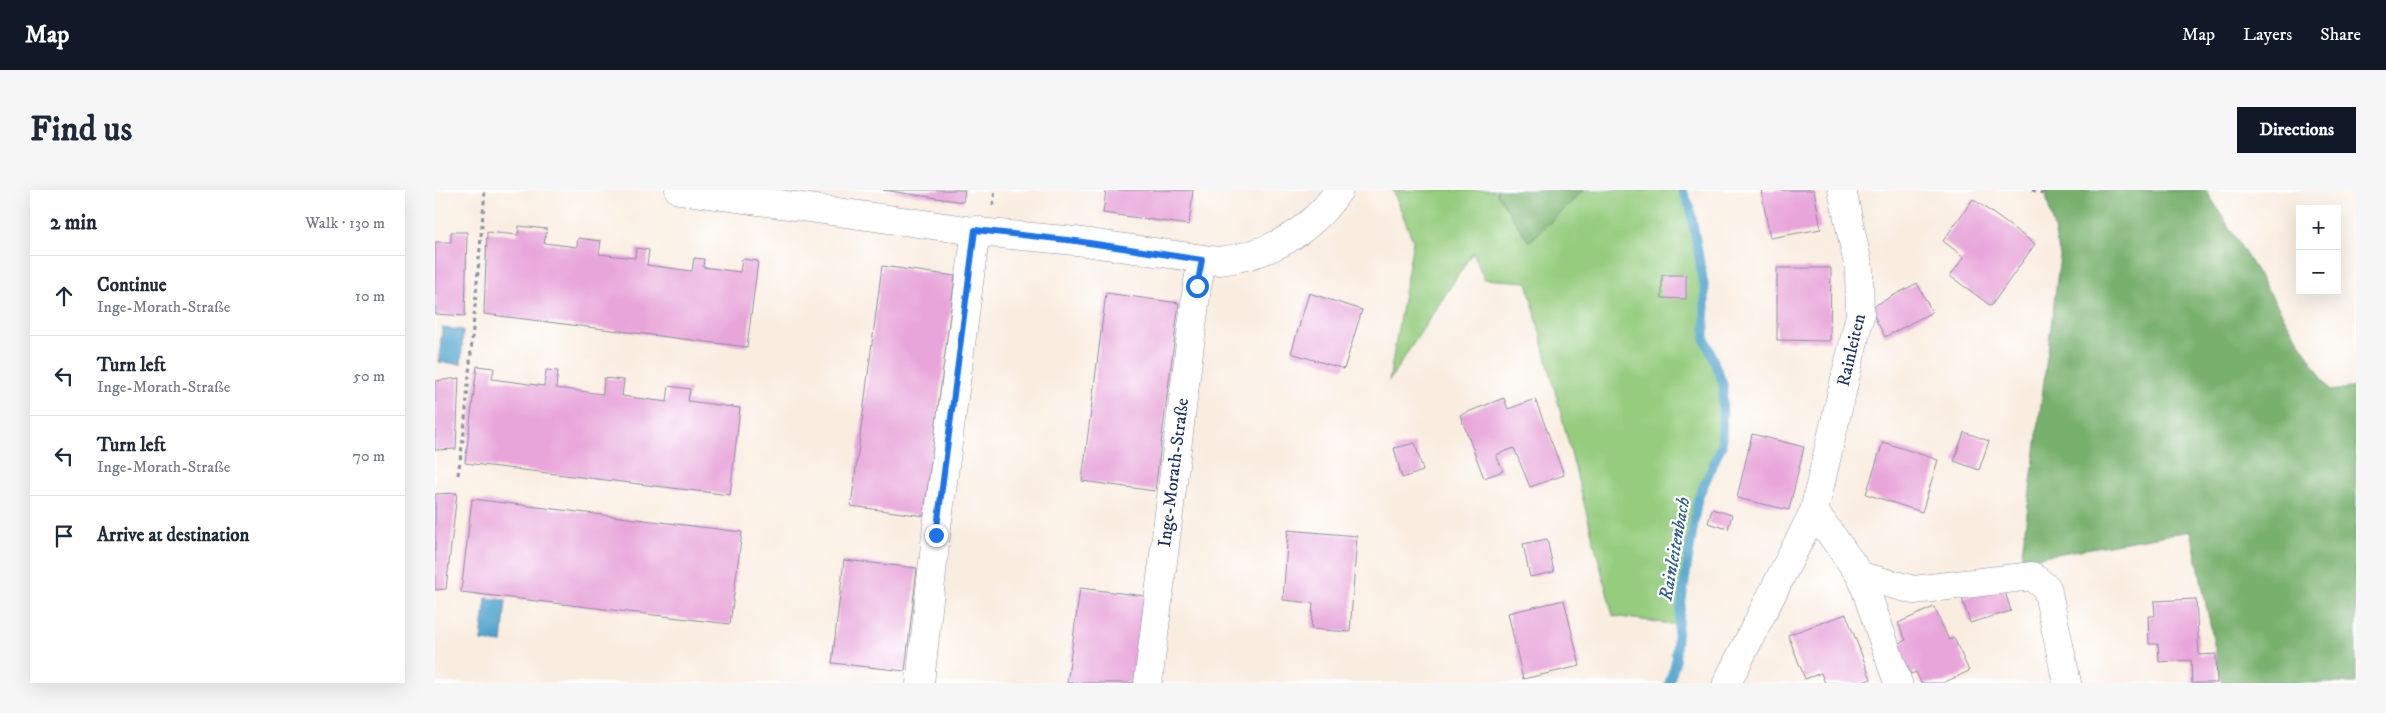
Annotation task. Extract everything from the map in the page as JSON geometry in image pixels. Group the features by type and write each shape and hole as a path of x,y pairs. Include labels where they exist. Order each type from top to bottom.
{"street":[{"path":"679,190 975,230 1076,241 1202,260 1233,259 1279,245 1318,216 1339,190"},
{"name":"Rainleiten","path":"1727,683 1813,510 1860,315 1859,269 1842,190"},
{"path":"920,683 936,535 975,230"},
{"name":"Inge-Morath-Straße","path":"1148,683 1197,286 1202,260"},
{"path":"1813,510 1861,576 1898,683"},
{"path":"1861,576 1914,590 2032,576 2047,588 2067,683"}],"path":[{"path":"458,475 464,432 485,190"},
{"path":"2032,190 2046,194"}],"green space":[{"path":"1393,190 1497,190 1497,194 1529,242 1584,190 1682,190 1690,207 1705,290 1705,339 1723,384 1722,445 1698,498 1678,625 1613,616 1527,282 1484,279 1473,252 1389,381 1413,241"},
{"path":"1497,190 1584,190 1529,242 1497,194"},
{"path":"2045,190 2206,190 2330,391 2356,387 2356,683 2222,683 2191,531 2021,560 2060,256"}],"water":[{"path":"442,328 463,330 461,364 439,362"},
{"path":"486,598 506,600 502,643 481,641"}],"building":[{"path":"883,190 965,190 963,202"},
{"path":"1106,190 1193,190 1189,225 1103,213"},
{"path":"1761,190 1814,190 1821,229 1770,238"},
{"path":"1973,199 2035,244 1991,306 1950,276 1964,257 1943,241"},
{"path":"519,226 547,229 544,243 577,247 578,238 601,241 599,254 635,258 636,248 649,250 647,265 692,271 694,258 704,259 703,267 740,272 742,259 758,261 747,347 484,314 487,232 518,235"},
{"path":"451,232 467,232 465,316 435,314 435,242 451,242"},
{"path":"882,266 955,276 924,516 851,506"},
{"path":"1777,268 1831,268 1830,341 1777,340"},
{"path":"1662,275 1686,275 1686,299 1662,298"},
{"path":"1917,283 1932,312 1885,337 1870,308"},
{"path":"1106,293 1179,303 1155,491 1082,481"},
{"path":"1309,293 1362,310 1344,369 1291,353"},
{"path":"477,366 494,368 492,379 544,386 546,370 558,371 556,388 603,394 604,378 624,380 622,396 667,402 669,386 690,389 688,401 740,408 730,495 465,463"},
{"path":"459,378 456,449 435,450 435,381"},
{"path":"1504,398 1508,409 1535,399 1564,475 1530,487 1514,448 1496,455 1503,471 1484,478 1460,415"},
{"path":"1964,432 1989,441 1979,470 1954,461"},
{"path":"1752,434 1804,447 1789,510 1737,498"},
{"path":"1883,442 1938,460 1922,512 1866,494"},
{"path":"1415,443 1423,471 1402,478 1394,448"},
{"path":"457,493 446,589 435,590 435,494"},
{"path":"472,499 742,532 730,624 461,592"},
{"path":"1712,509 1732,515 1728,529 1708,523"},
{"path":"1288,530 1357,536 1350,632 1311,629 1313,603 1283,600"},
{"path":"1547,539 1554,572 1530,577 1523,544"},
{"path":"844,560 917,568 905,671 832,663"},
{"path":"2003,585 2011,611 1970,623 1962,598"},
{"path":"1080,588 1145,596 1134,683 1067,683"},
{"path":"2196,599 2199,655 2216,654 2217,683 2192,683 2191,660 2159,662 2158,644 2149,644 2148,616 2155,616 2154,601"},
{"path":"1564,600 1580,666 1523,679 1508,613"},
{"path":"1934,607 1949,640 1954,638 1969,671 1943,683 1921,683 1916,672 1911,674 1897,644 1906,640 1898,623"},
{"path":"1846,614 1871,679 1861,683 1825,683 1821,673 1805,679 1788,635"}],"waterway":[{"name":"Rainleitenbach","path":"1669,683 1675,664 1678,625 1698,498 1722,445 1723,384 1705,339 1705,290 1690,207 1682,190"}],"route":[{"path":"936,535 975,230 1076,241 1202,260 1197,286"}]}
